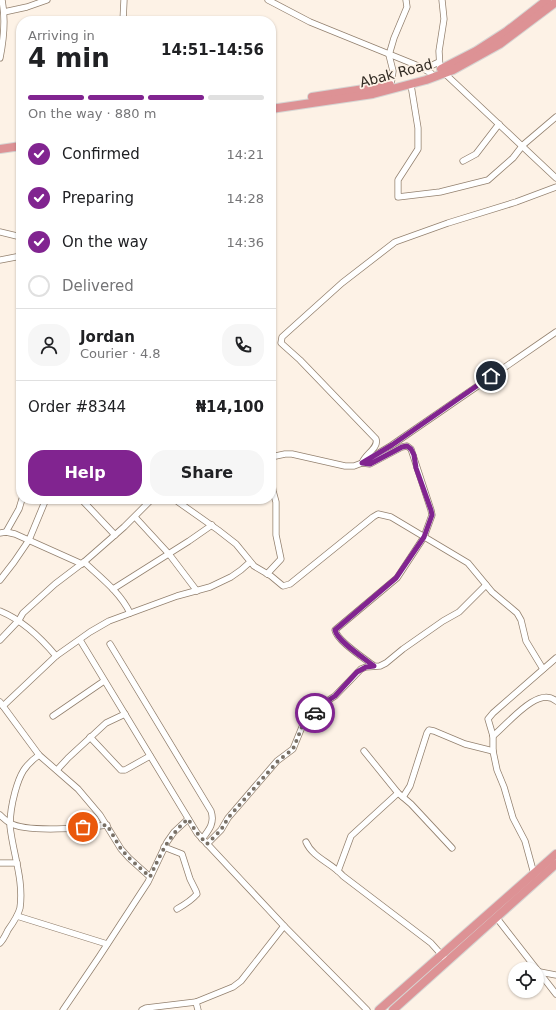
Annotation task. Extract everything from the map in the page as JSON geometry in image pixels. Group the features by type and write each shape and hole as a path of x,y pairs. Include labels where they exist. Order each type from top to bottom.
{"highway":[{"name":"Abak Road","path":"276,103 391,85 431,73 476,51 507,31 547,0"},
{"name":"Abak Road","path":"276,108 373,94 411,85 441,68 500,44 556,2"},
{"path":"0,149 16,147"},
{"path":"0,154 16,152"},
{"path":"393,1010 444,958 556,854"},
{"path":"379,1010 496,917 556,864"}],"street":[{"path":"0,58 4,24 2,0"},
{"path":"4,12 27,8 47,0"},
{"path":"122,16 124,0"},
{"path":"268,0 310,22 431,73"},
{"path":"391,85 393,71 389,55 394,38 407,7 406,0"},
{"path":"442,0 444,27 439,51 441,68 556,178"},
{"path":"424,69 441,68"},
{"path":"411,85 418,128 418,149 398,181 398,197 440,192 488,180 556,117"},
{"path":"463,161 476,154 499,124"},
{"path":"362,463 365,456 376,446 376,439 300,360 281,343 282,337 342,283 395,242 516,202 556,187"},
{"path":"0,232 16,236"},
{"path":"0,260 16,257"},
{"path":"276,456 292,454 345,466 354,466 362,463 392,445 556,332"},
{"path":"362,463 370,464 402,447 407,446 411,449 432,515 424,537 396,578 335,630 335,633 345,644 374,666"},
{"path":"20,504 19,509 3,532 28,540 83,563 113,589 125,603 130,613"},
{"path":"0,580 28,540 44,504"},
{"path":"86,504 116,535"},
{"path":"0,640 19,620 23,613 50,588 116,535 147,504"},
{"path":"181,504 236,544 250,562 259,570 284,586 290,584 373,517 378,514 391,517 468,563 492,592 516,613 521,620 526,640 543,669"},
{"path":"267,574 281,559 276,536 276,504"},
{"path":"135,517 169,554 197,590"},
{"path":"113,589 212,525"},
{"path":"150,877 121,849 100,815 78,789 39,755 2,704 56,656 109,621 197,590 210,587 231,577 250,562"},
{"path":"207,844 221,830 228,818 278,761 293,749 302,727 317,712 321,705 335,696 357,672 366,667 380,666 386,663 443,621 459,612 486,585"},
{"path":"0,611 19,620 44,642 56,656"},
{"path":"80,640 188,819 202,839 284,926 367,1010"},
{"path":"110,644 211,811 213,816 210,830 202,839"},
{"path":"534,874 525,842 513,818 504,787 497,770 488,719 492,713 556,658"},
{"path":"53,716 104,681"},
{"path":"492,736 531,702 539,697 546,696 556,700"},
{"path":"57,770 106,723 125,714"},
{"path":"403,797 410,786 429,730 465,744 493,750"},
{"path":"90,737 122,770 125,770 150,756"},
{"path":"364,751 398,793 452,848"},
{"path":"0,943 20,909 21,888 18,863 10,824 14,794 25,767 39,755"},
{"path":"338,871 351,836 398,793"},
{"path":"0,815 10,824 30,828 71,828 107,825"},
{"path":"63,1010 150,877 164,847 174,832 188,819"},
{"path":"306,842 308,847 324,861 431,943 444,958"},
{"path":"164,847 182,854 190,879 197,894 177,909"},
{"path":"0,863 18,863"},
{"path":"17,916 29,921 107,944"},
{"path":"496,917 532,962"},
{"path":"142,1010 146,1008 196,1002 233,987 241,981 284,926"},
{"path":"544,973 556,975"},
{"path":"544,978 556,994"},
{"path":"196,1002 198,1010"}],"way so far":[{"path":"83,827 107,825 121,849 150,877 167,842 174,832 188,819 197,833 207,844 225,826 228,818 278,761 293,749 302,727 315,713"}],"route":[{"path":"315,713 321,705 340,692 357,672 366,667 374,666 345,644 335,633 335,630 396,578 424,537 432,515 416,468 414,455 411,449 407,446 402,447 396,452 370,464 362,463 392,445 491,376"}]}
